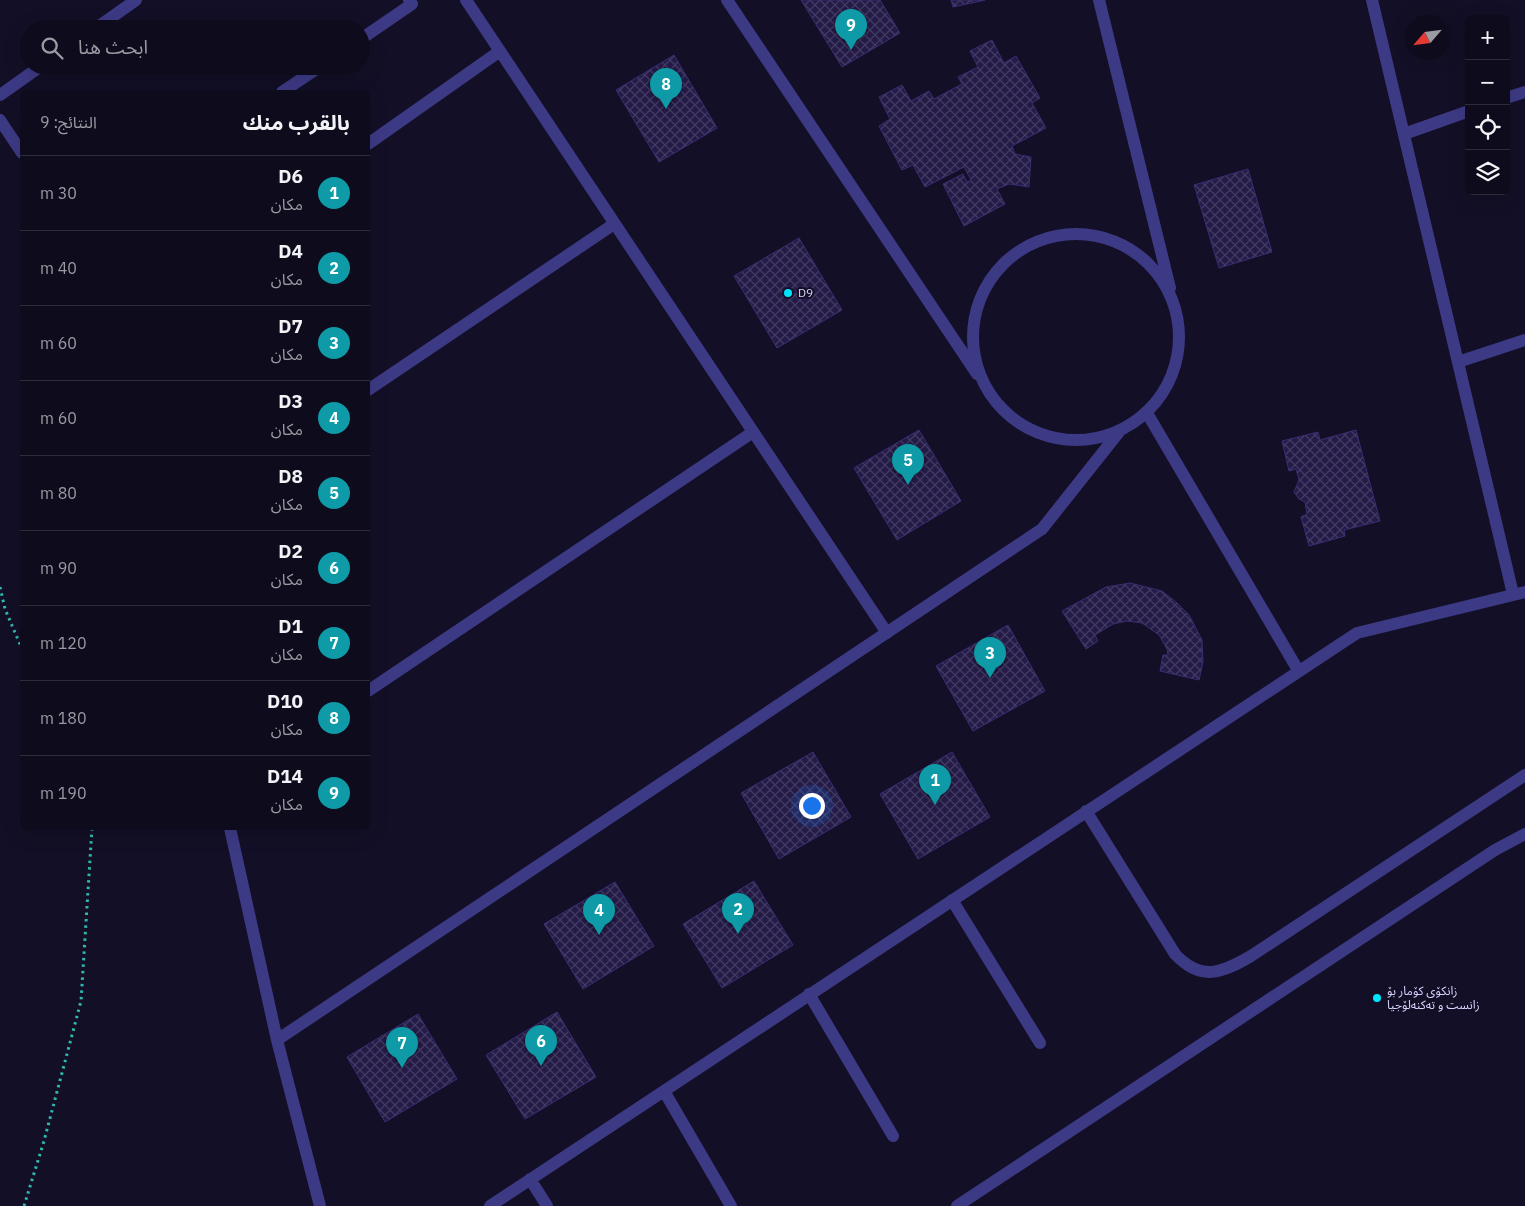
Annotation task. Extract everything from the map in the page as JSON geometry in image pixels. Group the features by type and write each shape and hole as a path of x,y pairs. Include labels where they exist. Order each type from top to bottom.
{"street":[{"path":"108,20 136,0"},
{"path":"370,33 412,4 409,0"},
{"path":"466,0 887,634"},
{"path":"727,0 996,401 1022,425 1055,438 1087,440 1119,432"},
{"path":"278,1040 1042,529 1119,432 1147,413 1167,388 1178,357 1179,324 1098,0"},
{"path":"490,1206 1298,670 1357,633 1519,593 1458,362 1372,0"},
{"path":"370,143 500,51"},
{"path":"0,95 28,75"},
{"path":"285,90 308,75"},
{"path":"1510,97 1525,92"},
{"path":"1404,134 1465,112"},
{"path":"0,120 20,150"},
{"path":"370,389 614,224"},
{"path":"996,401 979,370 973,336 979,301 996,270 1023,247 1056,235 1092,234 1125,245 1151,265 1170,292 1179,324"},
{"path":"1458,362 1525,340"},
{"path":"1147,413 1298,670"},
{"path":"370,690 753,432"},
{"path":"1086,811 1176,954 1191,968 1211,973 1223,971 1251,956 1525,775"},
{"path":"230,830 278,1040 320,1206"},
{"path":"957,1206 1494,850 1525,834"},
{"path":"952,900 1040,1043"},
{"path":"809,994 893,1136"},
{"path":"664,1091 731,1206"},
{"path":"530,1179 547,1206"}],"path":[{"path":"0,587 5,609 20,644"},
{"path":"24,1206 44,1141 81,1000 92,830"}],"building":[{"path":"801,0 880,0 900,33 842,67"},
{"path":"951,0 985,0 953,7"},
{"path":"992,40 1004,63 1016,56 1040,98 1032,103 1046,128 1012,146 1015,154 1031,157 1029,187 1009,184 997,189 1005,204 964,226 943,184 963,174 967,182 971,180 964,167 925,187 913,165 902,170 879,126 890,119 879,97 902,85 911,101 929,91 934,99 962,84 958,77 978,67 970,51"},
{"path":"674,55 717,128 659,162 616,90"},
{"path":"1248,169 1272,252 1219,268 1194,185"},
{"name":"D9","path":"799,238 842,310 777,348 734,276"},
{"path":"919,430 961,501 897,540 854,468"},
{"path":"1356,430 1380,521 1344,530 1345,536 1309,546 1301,517 1307,514 1305,502 1299,499 1294,492 1299,480 1296,469 1289,471 1282,441 1318,432 1320,440"},
{"path":"1130,583 1162,591 1189,615 1202,640 1203,662 1199,680 1160,671 1163,655 1168,655 1167,649 1159,635 1142,623 1127,621 1113,624 1095,635 1098,641 1086,649 1062,611 1106,587"},
{"path":"1008,625 1045,691 973,731 936,666"},
{"path":"813,752 851,817 779,859 741,793"},
{"path":"952,752 990,817 918,859 880,794"},
{"path":"754,881 793,945 722,988 683,924"},
{"path":"615,882 654,946 583,989 544,924"},
{"path":"557,1012 596,1077 525,1119 486,1055"},
{"path":"418,1014 457,1079 385,1122 347,1057"}],"place":[{"name":"D14","path":"851,50"},
{"name":"D10","path":"666,109"},
{"name":"D9","path":"788,293"},
{"name":"D8","path":"908,485"},
{"name":"D7","path":"990,678"},
{"name":"D6","path":"935,805"},
{"name":"D4","path":"738,934"},
{"name":"D3","path":"599,935"},
{"name":"زانکۆی کۆمار بۆ زانست و تەکنەلۆجیا","path":"1377,998"},
{"name":"D2","path":"541,1066"},
{"name":"D1","path":"402,1068"}]}
